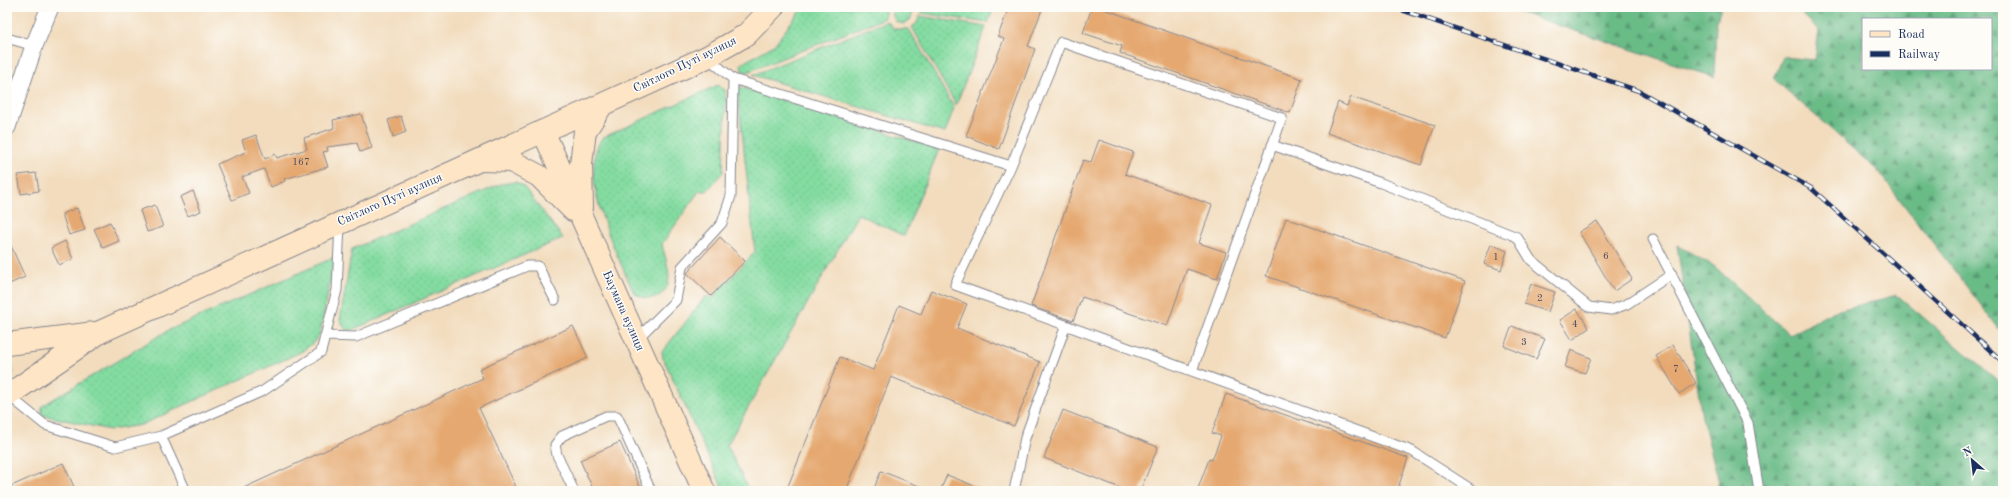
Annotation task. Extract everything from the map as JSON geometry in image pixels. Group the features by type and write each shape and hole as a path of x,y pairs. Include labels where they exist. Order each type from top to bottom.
{"main road":[{"name":"Світлого Путі вулиця","path":"8,395 100,332 707,57 746,35 773,7"},
{"path":"582,219 580,164 585,131 602,105"},
{"name":"Баумана вулиця","path":"543,131 704,491"},
{"path":"480,160 511,161 539,176 582,219"},
{"path":"7,344 100,332"}],"street":[{"path":"7,127 34,46 50,7"}],"lane":[{"path":"7,38 34,46"},
{"path":"1192,371 1282,118 1060,42 1011,166 955,285 1412,451 1474,491"},
{"path":"707,57 733,79 1011,166"},
{"path":"636,340 676,300 682,267 722,223 731,196 733,79"},
{"path":"1272,145 1381,183 1517,237 1531,260 1589,307 1611,310 1627,304 1672,274"},
{"path":"8,395 45,425 114,447 160,436 263,391 322,352 337,290 340,223"},
{"path":"1653,239 1748,424 1760,491"},
{"path":"325,336 356,337 527,266 538,266 555,300"},
{"path":"1014,491 1025,438 1066,325"},
{"path":"574,491 557,455 555,445 562,436 606,416 617,416 651,491"},
{"path":"160,436 186,491"}],"green space":[{"path":"803,7 877,7 885,9 885,18 747,72 742,71 741,64 774,45"},
{"path":"895,7 910,7 913,13 910,20 903,24 895,21 892,13"},
{"path":"994,7 988,23 921,13 919,8"},
{"path":"1503,7 1721,7 1716,25 1714,77"},
{"path":"1795,7 1998,7 2003,10 2003,334 1877,170 1774,79 1783,57 1815,60 1819,30"},
{"path":"920,16 986,27 956,105 912,27 917,23"},
{"path":"887,21 894,29 909,29 954,108 945,133 753,75"},
{"path":"718,85 725,90 726,99 723,172 707,191 699,191 662,244 669,272 669,279 664,291 655,297 643,297 634,293 602,216 596,194 594,173 595,154 602,138"},
{"path":"737,86 939,149 904,236 858,214 727,445 749,491 724,491 663,358 662,352 706,296 711,299 755,252"},
{"path":"516,182 523,186 563,238 352,330 346,330 340,320 352,249 501,184"},
{"path":"1677,245 1714,266 1790,335 1832,312 1897,295 2003,385 2003,491 1716,491 1719,482 1702,417"},
{"path":"335,257 320,334 313,343 301,352 141,425 110,430 42,415 42,406 167,331"},
{"path":"7,360 12,367 13,373 10,382 7,384"}],"building":[{"path":"1009,7 1043,7 1028,46 1035,49 999,149 966,136 1004,39 998,36"},
{"path":"1092,7 1098,7 1302,79 1290,113 1120,53 1122,46 1083,33"},
{"path":"1351,97 1435,125 1421,165 1327,133 1338,102 1347,106"},
{"path":"361,114 372,148 360,152 357,143 327,147 328,151 323,152 328,167 284,179 285,181 271,187 264,169 242,177 249,193 232,200 217,164 246,152 242,140 256,135 265,159 275,154 277,158 307,149 304,138 334,128 333,120"},
{"path":"401,116 406,132 393,137 388,120"},
{"path":"1099,140 1133,152 1125,174 1212,205 1199,243 1226,252 1217,279 1187,269 1167,326 1082,297 1073,321 1031,306 1083,160 1091,162"},
{"path":"36,173 39,191 21,194 18,175"},
{"path":"193,191 201,211 188,216 180,197"},
{"path":"155,205 163,227 147,232 140,210"},
{"path":"77,208 85,230 69,235 62,214"},
{"path":"1286,218 1465,281 1445,338 1266,276"},
{"path":"1597,221 1632,279 1614,291 1579,232"},
{"path":"110,222 119,241 103,248 94,229"},
{"path":"7,237 25,277 7,285"},
{"path":"720,237 745,261 711,296 687,273"},
{"path":"65,241 73,259 59,265 51,248"},
{"path":"1491,244 1507,251 1501,270 1484,264"},
{"path":"1531,284 1555,292 1548,312 1524,304"},
{"path":"931,290 967,304 957,328 1040,362 1014,426 891,377 846,491 786,491 840,357 873,370 899,305 921,314"},
{"path":"1577,309 1589,328 1572,340 1560,320"},
{"path":"573,326 588,358 479,408 518,491 237,491 483,378 479,369"},
{"path":"1512,326 1545,339 1536,359 1504,346"},
{"path":"1673,345 1696,383 1679,394 1656,356"},
{"path":"1571,350 1591,358 1585,373 1565,367"},
{"path":"1226,394 1408,458 1397,491 1197,491 1209,459 1212,460 1221,436 1212,433"},
{"path":"1063,410 1158,447 1140,491 1128,491 1044,458"},
{"path":"620,442 642,491 594,491 580,460"},
{"path":"63,463 76,491 7,491 7,488"},
{"path":"881,471 929,490 929,491 873,491"},
{"path":"947,475 985,490 985,491 940,491"}],"railway":[{"path":"1393,7 1639,91 1811,188 2003,362"}]}
